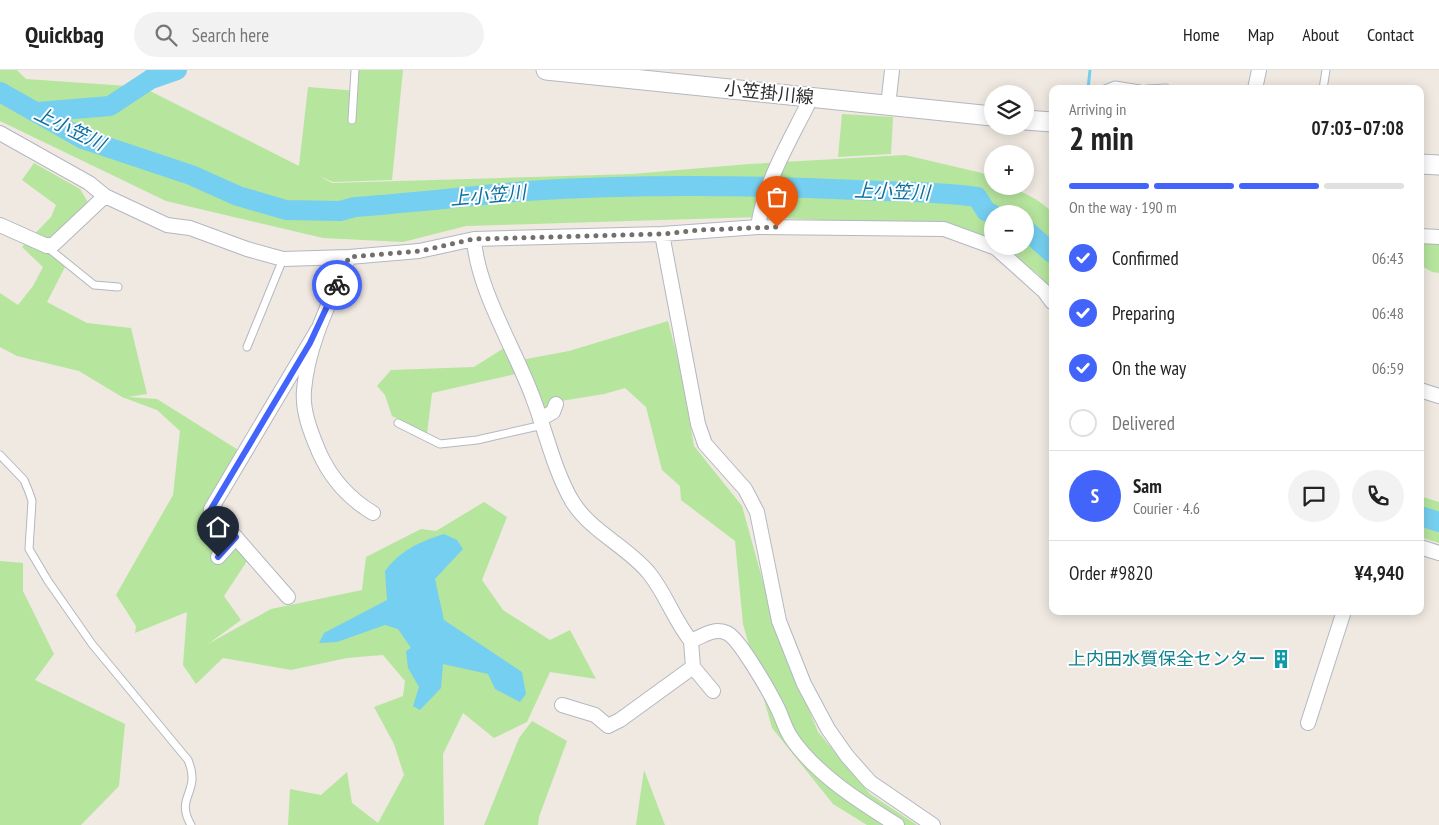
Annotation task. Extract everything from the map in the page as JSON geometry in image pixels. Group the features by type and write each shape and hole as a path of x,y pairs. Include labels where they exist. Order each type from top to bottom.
{"main road":[{"name":"小笠掛川線","path":"546,70 984,115"},
{"path":"1034,121 1049,122"},
{"path":"1424,164 1439,166"}],"street":[{"path":"888,106 892,70"},
{"path":"1257,85 1259,70"},
{"path":"758,227 760,212 774,174 807,106 808,97"},
{"path":"0,133 89,183 105,196 168,225 190,228 247,249 283,259 349,257 420,251 474,239 662,234 758,227 944,229 996,248 1044,291 1049,298"},
{"path":"0,226 47,246 54,244 105,196"},
{"path":"662,234 698,424 705,444 745,489 757,512 779,621 804,684 828,729 847,756 870,782 933,825"},
{"path":"1424,236 1439,236"},
{"path":"474,239 474,252 493,305 542,422 562,480 573,502 589,522 649,573 681,628 691,640 693,667 713,691"},
{"path":"288,597 211,509 256,430 278,399 318,329 349,257"},
{"path":"318,329 304,390 306,418 329,474 356,503 373,512"},
{"path":"1424,391 1439,396"},
{"path":"542,422 553,412 556,404"},
{"path":"218,557 236,537"},
{"path":"1424,548 1439,553"},
{"path":"1308,723 1343,615"},
{"path":"691,640 716,630 728,633 738,643 776,705 790,736 811,760 856,800 898,825"},
{"path":"562,705 595,715 608,726 620,720 693,667"}],"lane":[{"path":"352,120 355,70"},
{"path":"1324,85 1326,70"},
{"path":"47,246 94,285 118,287"},
{"path":"247,347 283,259"},
{"path":"398,423 440,444 477,440 542,422"},
{"path":"0,455 24,480 29,492 32,501 29,549 48,580 87,638 188,760 193,772 192,788 184,802 184,812 191,825"}],"green space":[{"path":"0,70 17,70 26,79 142,87 299,166 308,87 358,91 359,70 403,70 392,180 333,182 319,176 332,183 632,174 749,164 905,155 982,173 984,174 984,195 1027,195 1049,210 1049,287 1039,275 1012,255 1034,255 1034,205 984,205 984,241 862,222 760,217 466,226 403,242 323,238 166,201 0,121"},
{"path":"842,114 893,117 891,154 838,157"},
{"path":"34,163 80,189 89,204 50,253 65,267 47,302 87,323 131,328 147,394 128,397 157,399 243,453 216,506 253,552 224,596 241,620 208,644 271,609 362,590 366,557 421,529 436,531 484,502 507,517 482,580 503,610 550,640 570,630 596,679 550,672 527,722 494,738 463,713 443,754 444,825 288,825 290,789 321,795 347,772 352,803 378,823 404,775 394,744 374,707 403,696 405,681 383,655 347,658 291,670 223,658 196,684 183,665 187,612 135,633 136,626 116,595 173,495 180,431 157,410 122,397 79,371 17,356 0,347 0,293 18,305 33,286 43,267 22,247 51,217 56,205 22,180"},
{"path":"1424,240 1439,242 1439,273 1432,272 1424,267"},
{"path":"668,321 680,367 694,446 742,506 777,632 818,732 870,794 917,825 867,825 833,804 772,728 743,624 735,541 681,500 680,486 662,470 646,407 625,388 604,394 561,401 544,420 521,360 569,351"},
{"path":"504,348 516,374 432,393 427,434 392,416 385,395 377,386 391,370 474,367"},
{"path":"1424,497 1439,502 1439,543 1424,538"},
{"path":"0,561 23,563 23,591 54,654 35,680 125,724 119,786 81,825 0,825"},
{"path":"532,721 567,741 539,817 538,825 484,825 519,738"},
{"path":"644,770 665,825 636,825"}],"water":[{"path":"444,534 457,540 463,549 435,579 444,620 522,672 526,694 520,702 495,689 488,674 443,664 441,688 420,710 413,706 419,687 408,668 406,651 411,648 398,629 385,625 337,642 319,643 324,633 387,600 385,571 397,557 426,540"}],"waterway":[{"path":"38,112 110,106 151,79 177,70"},
{"path":"1088,85 1090,70"},
{"name":"上小笠川","path":"0,92 83,139 191,175 238,196 286,210 340,211 355,207 526,191 608,187 691,186 815,188 961,195 977,197 984,208"},
{"name":"上小笠川","path":"1034,237 1049,250"},
{"name":"上小笠川","path":"1424,517 1439,522"}],"way so far":[{"path":"337,285 349,257 420,251 448,243 474,239 662,234 700,230 777,227"}],"place":[{"name":"上内田水質保全センター","path":"1281,659"}],"route":[{"path":"218,557 236,537 211,509 256,430 278,399 318,329 337,285"}]}
